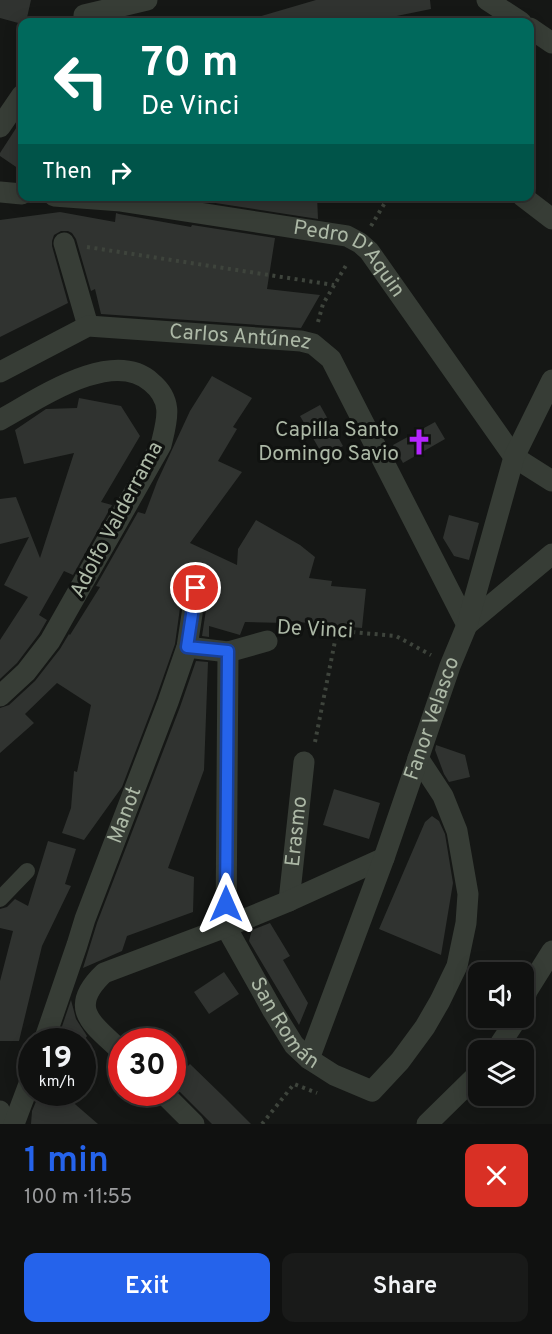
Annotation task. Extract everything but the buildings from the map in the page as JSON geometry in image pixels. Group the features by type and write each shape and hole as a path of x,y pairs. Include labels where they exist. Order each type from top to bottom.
{"street":[{"path":"86,12 147,0"},
{"path":"487,0 514,18"},
{"path":"534,31 552,43"},
{"path":"0,127 18,101"},
{"path":"0,192 18,194"},
{"name":"Pedro D'Aquin","path":"110,201 347,236 360,243 369,251 514,457 552,481"},
{"path":"529,201 552,219"},
{"path":"0,372 88,326 64,243"},
{"name":"Carlos Antúnez","path":"88,326 302,341 313,344 330,359 467,625"},
{"name":"Adolfo Valderrama","path":"0,420 84,376 103,371 127,371 144,375 165,399 168,415 161,445 51,641 26,672 0,696"},
{"name":"Fanor Velasco","path":"309,1059 384,858 450,666 467,625 514,457 552,380"},
{"path":"467,625 552,554"},
{"name":"Manot","path":"48,1028 85,920 187,647 196,588"},
{"name":"De Vinci","path":"187,647 228,651 267,641"},
{"path":"226,927 228,651"},
{"name":"San Román","path":"226,927 294,1045 309,1059 334,1076 372,1091 400,1061 425,1027 440,1001 457,966 466,923 468,894 457,831 442,796 418,758"},
{"name":"Erasmo","path":"289,901 304,762"},
{"path":"108,1038 93,1024 85,1010 86,998 92,985 104,973 226,927 384,858"},
{"path":"0,899 27,871"},
{"path":"77,945 92,985"},
{"path":"534,980 552,951"},
{"path":"427,1124 468,1084"},
{"path":"14,1124 21,1106"},
{"path":"176,1106 194,1124"},
{"path":"0,1111 4,1124"}],"path":[{"path":"313,344 323,304 386,201"},
{"path":"64,243 334,285"},
{"name":"De Vinci","path":"267,641 268,625 396,636 450,666"},
{"path":"304,762 312,756 337,631"},
{"path":"262,1124 294,1084 326,1098"}],"place":[{"name":"Capilla Santo Domingo Savio","path":"419,442"}],"route":[{"path":"196,588 187,647 228,651 226,904"}]}
